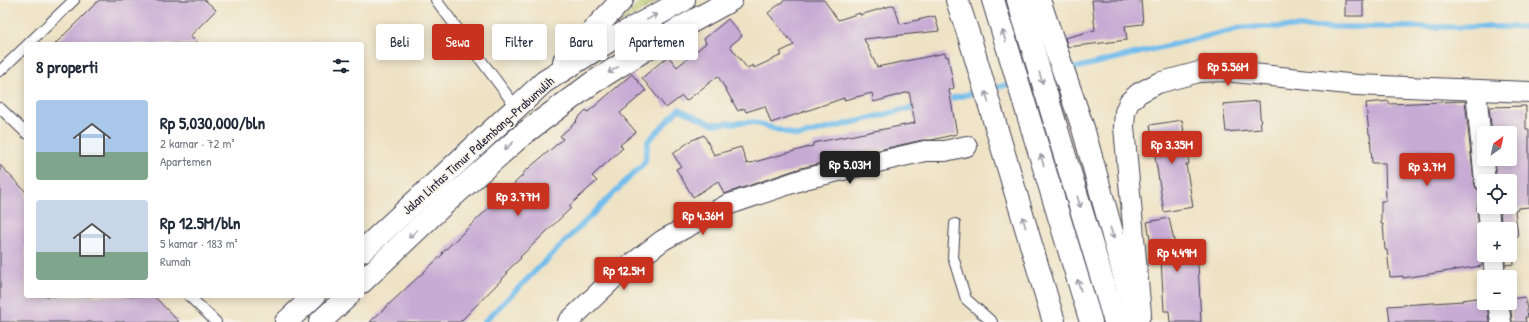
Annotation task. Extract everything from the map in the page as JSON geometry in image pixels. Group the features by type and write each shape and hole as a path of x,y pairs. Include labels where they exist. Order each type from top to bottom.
{"highway":[{"path":"544,82 599,22 622,0"},
{"name":"Jalan Lintas Timur Palembang-Prabumulih","path":"364,249 544,82 608,42 684,0"},
{"name":"Jalan Lintas Timur Palembang-Prabumulih","path":"364,280 442,206 522,135 592,83 675,31 732,0"},
{"path":"993,0 1090,322"},
{"path":"1018,0 1115,322"},
{"path":"957,1 970,39 1054,322"},
{"path":"1041,6 1083,128 1137,322"},
{"path":"286,322 312,298"},
{"path":"320,322 346,298"}],"street":[{"path":"1142,322 1124,127 1125,112 1129,102 1139,93 1158,83 1171,79 1199,72 1225,71 1357,85 1529,92"},
{"path":"1476,91 1484,174"},
{"path":"568,322 615,278 663,240 727,205 804,179 925,152 945,151 967,146"},
{"path":"1499,310 1501,322"}],"lane":[{"path":"30,42 74,0"},
{"path":"436,0 516,107"},
{"path":"0,70 24,48"},
{"path":"0,108 24,131"},
{"path":"955,224 953,257 966,299 992,322"},
{"path":"192,298 216,322"}],"green space":[{"path":"644,0 658,0 620,24 616,24"}],"building":[{"path":"99,0 205,0 216,10 190,36 196,42 57,42"},
{"path":"785,0 824,0 838,20 894,5 900,24 935,16 939,31 864,39 877,67 945,53 946,57 948,56 954,88 949,90 957,134 932,140 922,140 801,168 724,194 718,181 693,197 676,169 681,166 673,154 690,141 704,135 714,155 741,147 747,164 813,146 813,143 915,123 909,92 874,102 872,93 844,100 844,98 771,123 765,106 746,112 744,108 738,111 718,76 686,101 682,96 666,108 642,78 663,60 671,60 677,67 685,60 698,60 698,50 706,43 704,39 728,19 742,36 730,46 747,68 753,65 754,68 782,55 780,52 794,45 768,13"},
{"path":"1092,0 1141,0 1143,24 1125,26 1127,40 1068,47 1065,38 1095,30"},
{"path":"1345,0 1363,0 1363,16 1345,16"},
{"path":"632,74 646,91 620,113 636,132 620,145 623,148 592,176 597,181 569,206 571,208 520,257 521,258 506,272 508,273 460,322 370,322 443,254 442,253 523,175 522,174 563,139 560,136 577,121 576,120 586,110 588,112"},
{"path":"1259,101 1261,129 1226,132 1223,104"},
{"path":"1389,101 1389,104 1465,101 1474,182 1477,189 1478,222 1477,222 1477,262 1482,262 1482,266 1403,278 1403,276 1390,277 1387,250 1385,250 1383,224 1381,224 1381,201 1386,201 1385,163 1372,163 1366,103"},
{"path":"1526,106 1526,129 1529,129 1529,207 1517,209 1517,174 1495,174 1495,166 1517,166 1517,126 1491,126 1489,107"},
{"path":"1182,120 1189,164 1186,164 1193,207 1164,212 1150,125"},
{"path":"0,165 24,190 24,298 156,298 179,322 0,322"},
{"path":"1500,214 1515,214 1516,222 1501,222"},
{"path":"1169,218 1175,245 1197,243 1201,322 1170,322 1169,311 1164,311 1161,260 1154,261 1147,222"},
{"path":"1505,262 1514,262 1514,264 1505,265"},
{"path":"1525,297 1528,317 1525,317 1526,322 1512,322 1511,310 1517,310 1517,298"},
{"path":"1477,298 1477,310 1488,310 1489,322 1390,322 1388,306 1463,301 1462,300"}],"waterway":[{"path":"1067,70 1245,27 1529,27"},
{"path":"990,89 1014,83"},
{"path":"945,100 981,91"},
{"path":"484,322 645,162 648,141 679,109 712,124 753,122 798,136 919,106"}]}
